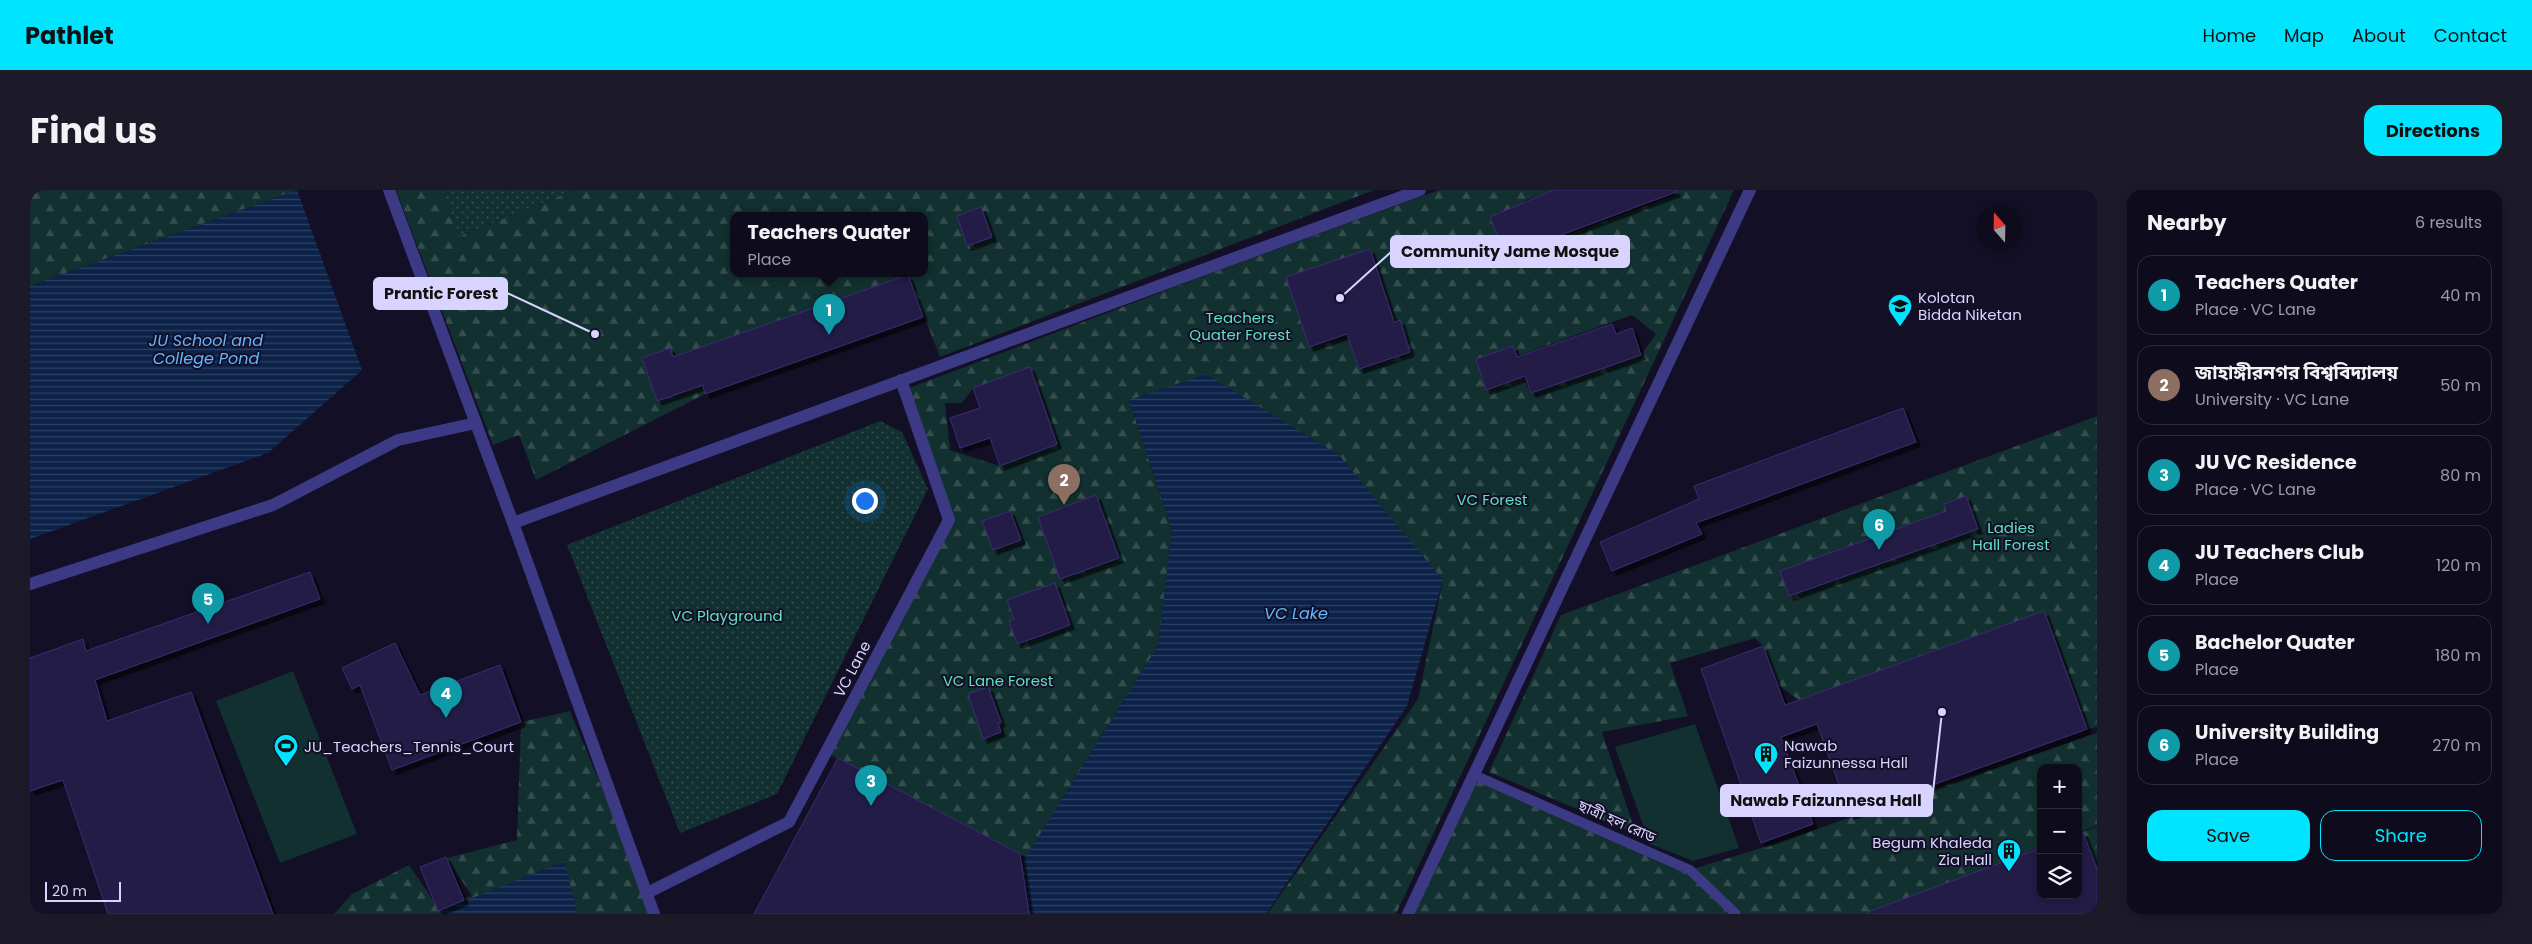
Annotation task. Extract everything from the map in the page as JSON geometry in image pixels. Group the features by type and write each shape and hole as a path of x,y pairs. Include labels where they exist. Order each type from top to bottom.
{"street":[{"path":"389,190 513,524 654,914"},
{"path":"513,524 1420,190"},
{"path":"1408,914 1750,190"},
{"name":"VC Lane","path":"647,893 789,822 949,520 901,380"},
{"path":"30,584 274,505 398,440 476,423"}],"lane":[{"name":"ছাত্রী হল রোড","path":"1474,775 1690,870 1736,914"}],"green space":[{"path":"30,190 297,190 30,286"},
{"path":"396,190 442,190 460,236 575,190 1374,190 940,357 909,277 928,277 928,212 730,212 730,277 902,277 691,351 705,394 536,480 519,435 493,445"},
{"path":"442,190 575,190 460,236"},
{"path":"1439,190 1554,190 1524,201 1528,214 1511,209 1490,217 1505,258 1677,194 1672,194 1670,190 1734,190 1396,914 1267,914 1418,699 1443,580 1129,400 1172,530 1158,646 1026,857 827,753 949,520 904,390 1212,273","holes":["1370,249 1393,319 1400,320 1410,351 1359,369 1348,338 1309,347 1286,277","1632,315 1656,334 1641,355 1530,393 1514,357","1030,367 1057,444 1000,466 950,450 945,403 962,403 973,388","1096,496 1060,578 1038,517","1010,511 1021,540 993,550 983,521"]},
{"name":"Ladies Hall Forest","path":"2097,416 2097,727 2087,729 2044,611 1799,700 1778,685 1763,646 1755,638 1670,663 1688,716 1602,732 1636,834 1489,772 1561,615"},
{"name":"VC Playground","path":"880,421 902,432 928,489 777,794 680,833 567,545"},
{"name":"JU_Teachers_Tennis_Court","path":"293,671 357,834 280,863 216,701"},
{"path":"570,711 654,914 334,914 352,894 409,865 437,906 472,896 447,858 517,840 521,722"},
{"path":"1695,724 1739,848 1693,861 1650,844 1615,747"},
{"path":"2097,733 2097,825 2082,831 2082,764 2037,764 2037,849 1871,914 1743,914 1698,877 1736,914 1408,914 1474,775 1690,870 1761,848"},
{"path":"2097,826 2097,869 2083,832"}],"water":[{"name":"JU School and College Pond","path":"297,190 362,370 268,453 30,539 30,286"},
{"name":"VC Lake","path":"1206,374 1339,455 1443,580 1407,706 1266,914 990,914 1158,646 1172,530 1129,400"},
{"path":"564,861 578,914 433,914"}],"building":[{"path":"1554,190 1676,190 1676,192 1505,256 1490,217"},
{"path":"981,207 992,237 967,246 957,216"},
{"path":"1370,249 1394,322 1400,320 1410,352 1359,369 1347,334 1309,347 1286,277"},
{"path":"902,277 909,277 923,317 705,394 703,385 657,401 642,358 670,348 673,357"},
{"path":"1612,324 1616,334 1632,328 1641,355 1531,393 1525,376 1486,390 1476,359 1513,346 1517,357"},
{"path":"1030,367 1057,444 1000,466 990,438 960,448 950,418 980,408 973,388"},
{"path":"1903,408 1916,442 1696,523 1702,534 1612,571 1600,542 1699,499 1694,486"},
{"path":"1096,495 1119,558 1060,579 1038,517"},
{"path":"1966,496 1978,529 1789,596 1780,571 1946,511 1944,504"},
{"path":"1010,511 1021,540 993,550 982,521"},
{"path":"310,572 320,599 95,680 107,721 191,692 273,914 108,914 63,780 30,791 30,658 83,639 86,651"},
{"path":"1055,583 1070,625 1017,644 1009,621 1014,619 1007,600"},
{"path":"2044,611 2087,729 1850,815 1817,724 1781,737 1813,824 1761,843 1701,669 1763,646 1785,705"},
{"path":"395,643 420,695 500,665 521,722 392,770 360,685 352,689 342,668"},
{"path":"988,687 1001,722 998,723 1001,732 983,739 968,694"},
{"path":"838,758 1020,854 1029,914 754,914"},
{"name":"Begum Khaleda Zia Hall","path":"2082,832 2097,869 2097,914 1868,914 1868,912 2037,849 2037,899 2082,899"},
{"path":"446,857 464,900 438,911 420,867"}],"place":[{"name":"Community Jame Mosque","path":"1340,298"},
{"name":"Kolotan Bidda Niketan","path":"1900,327"},
{"name":"Prantic Forest","path":"595,334"},
{"name":"Teachers Quater","path":"829,335"},
{"name":"জাহাঙ্গীরনগর বিশ্ববিদ্যালয়","path":"1064,505"},
{"name":"University Building","path":"1879,550"},
{"name":"Bachelor Quater","path":"208,624"},
{"name":"Nawab Faizunnesa Hall","path":"1942,712"},
{"name":"JU Teachers Club","path":"446,718"},
{"name":"JU_Teachers_Tennis_Court","path":"286,767"},
{"name":"Nawab Faizunnessa Hall","path":"1766,775"},
{"name":"JU VC Residence","path":"871,806"},
{"name":"Begum Khaleda Zia Hall","path":"2009,872"}],"park label":[{"name":"Teachers Quater Forest","path":"1240,326"},
{"name":"VC Forest","path":"1492,499"},
{"name":"VC Lane Forest","path":"998,680"}]}
